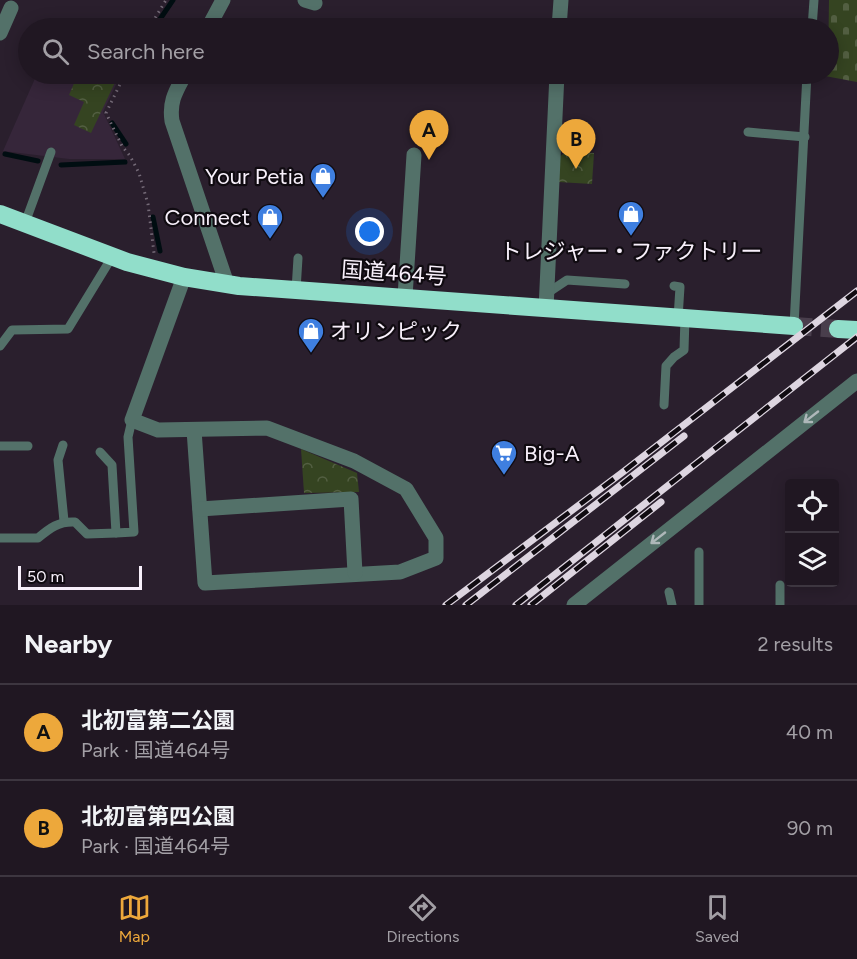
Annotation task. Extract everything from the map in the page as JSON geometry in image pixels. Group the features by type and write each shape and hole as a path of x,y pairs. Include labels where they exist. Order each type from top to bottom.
{"highway":[{"name":"国道464号","path":"0,214 112,257 184,277 227,284 405,297 546,302 681,318 794,326"},
{"path":"838,329 857,330"}],"street":[{"path":"213,18 223,0"},
{"path":"560,18 561,0"},
{"path":"0,33 15,4"},
{"path":"180,84 170,108 172,122 227,284"},
{"path":"546,302 557,84"},
{"path":"405,297 414,155"},
{"path":"184,277 132,420 158,430 267,428 354,461 406,489 436,538 436,558 400,572 205,583 194,430"},
{"path":"573,605 857,381"},
{"path":"200,508 351,499 355,573"}],"lane":[{"path":"813,18 814,0"},
{"path":"794,326 807,84"},
{"path":"748,132 805,137"},
{"path":"25,223 51,152"},
{"path":"0,346 12,330 68,329 112,257"},
{"path":"296,290 298,258"},
{"path":"546,302 567,280 625,284"},
{"path":"664,405 666,366 684,350 680,287 674,286"},
{"path":"0,538 38,538 50,528 64,521 75,522 87,534 134,532 128,437 132,420"},
{"path":"63,445 58,460 64,521"},
{"path":"0,446 28,446"},
{"path":"100,452 112,465 116,533"},
{"path":"112,465 129,464"},
{"path":"699,552 699,605"},
{"path":"780,585 780,605"},
{"path":"669,592 672,605"}],"path":[{"path":"155,18 166,0"},
{"path":"120,84 106,112 122,146 130,156 144,190 150,219 155,269"}],"shaded area":[{"path":"33,84 116,84 103,112 125,159 69,159 3,151"}],"green space":[{"path":"829,0 857,0 857,82 839,79 839,18 829,18"},
{"path":"74,84 114,84 91,133 74,125 84,102 69,95"},
{"path":"567,151 594,153 592,184 558,182 559,157"},
{"path":"301,449 357,473 359,492 304,493"}],"waterway":[{"path":"161,18 173,0"},
{"path":"112,123 126,144"},
{"path":"5,154 38,161"},
{"path":"61,165 125,162"},
{"path":"153,217 160,251"}],"tunnel":[{"path":"794,326 838,329"}],"railway":[{"path":"446,605 857,291"},
{"path":"516,605 857,337"},
{"path":"466,605 684,436"},
{"path":"531,605 661,502"}],"place":[{"name":"北初富第二公園","path":"429,160"},
{"name":"北初富第四公園","path":"576,169"},
{"name":"Your Petia","path":"323,199"},
{"name":"トレジャー・ファクトリー","path":"631,237"},
{"name":"Connect","path":"270,240"},
{"name":"オリンピック","path":"311,354"},
{"name":"Big-A","path":"504,476"}]}
